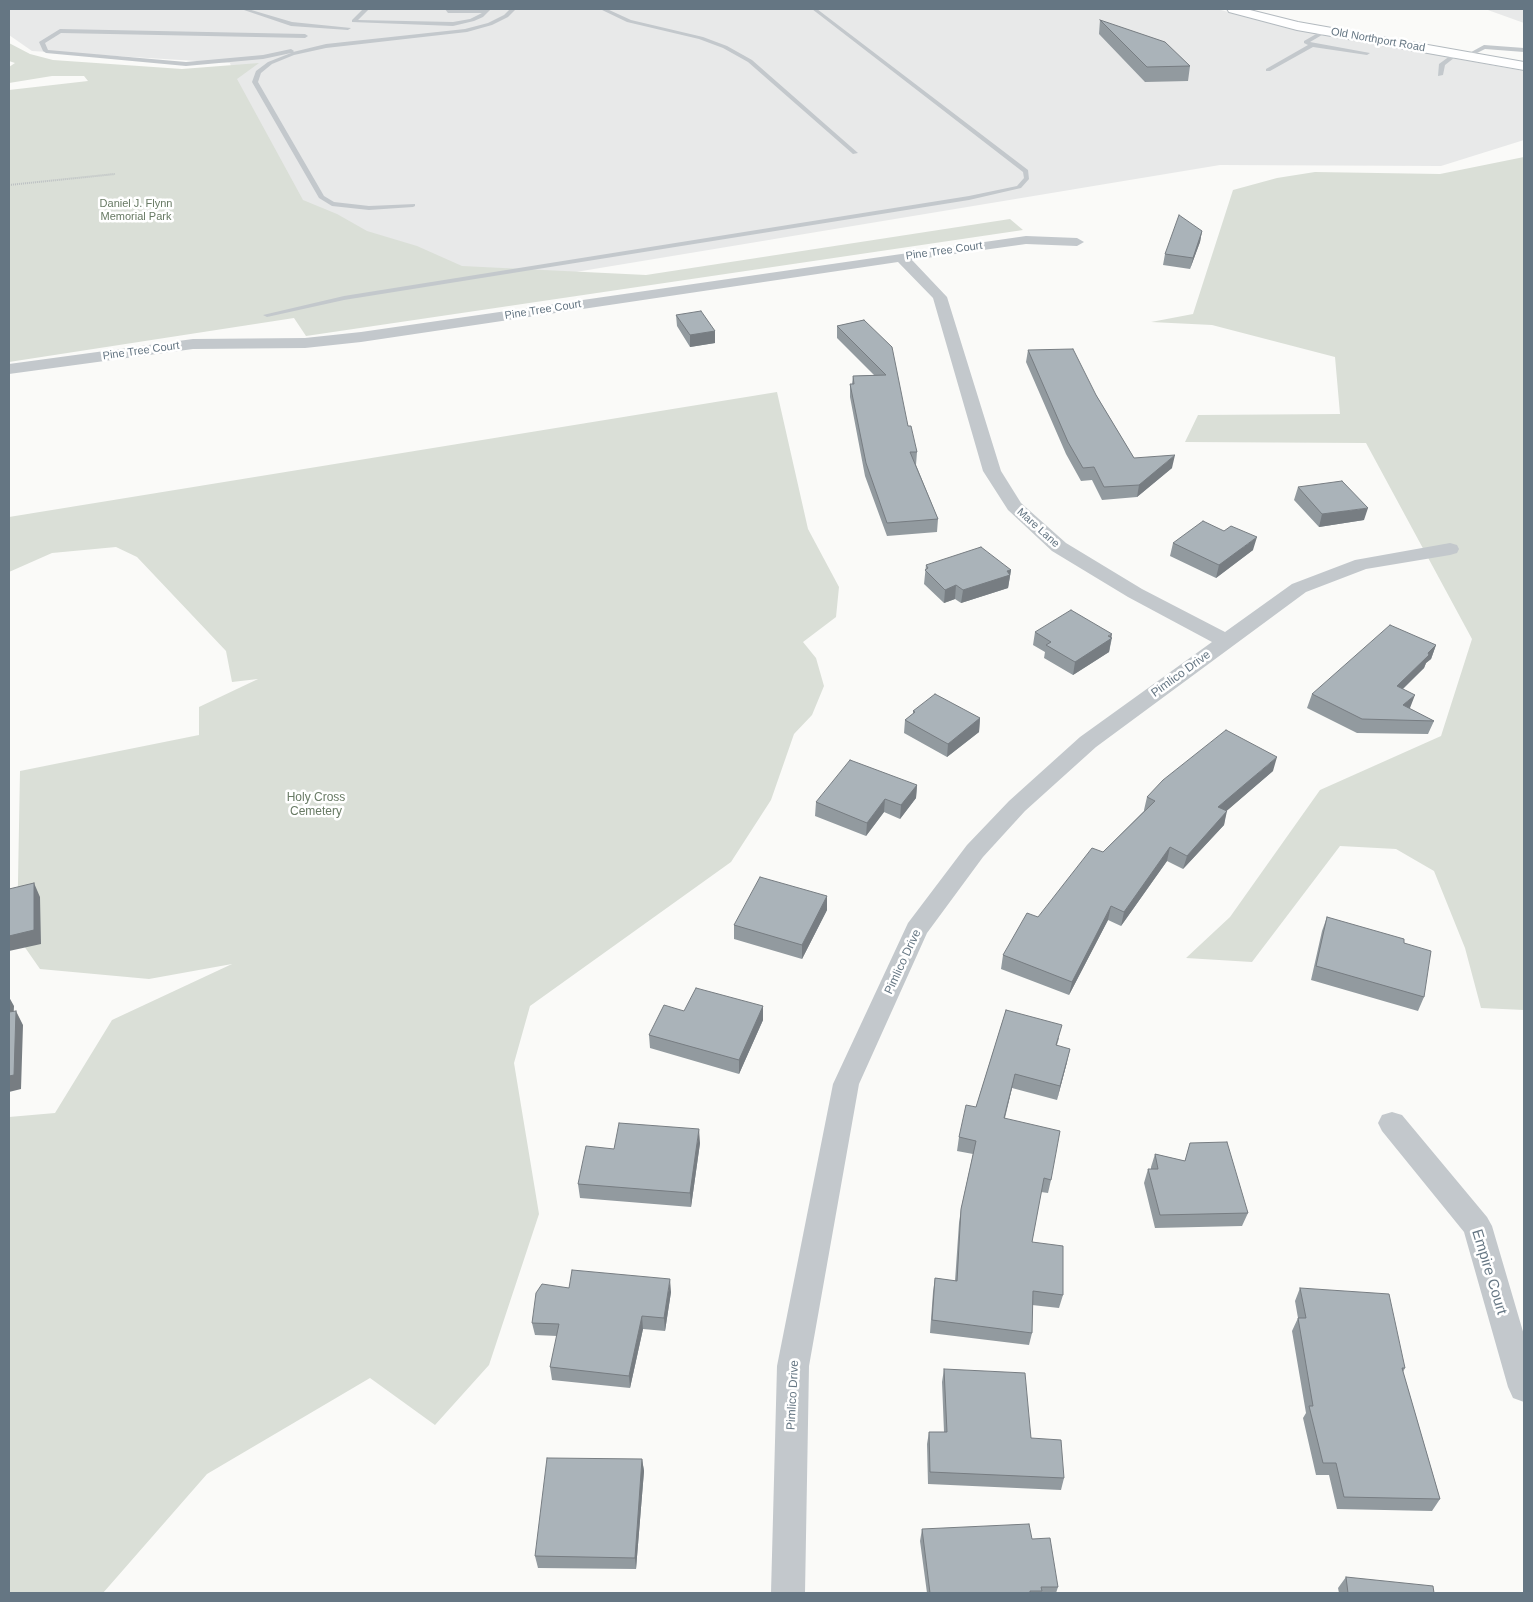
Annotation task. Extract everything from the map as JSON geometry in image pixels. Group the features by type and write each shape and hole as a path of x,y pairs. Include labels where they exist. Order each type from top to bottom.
{"main road":[{"name":"Old Northport Road","path":"1232,9 1297,26 1524,66"}],"street":[{"name":"Pine Tree Court","path":"9,369 193,344 305,343 1026,240 1077,242"},
{"name":"Mare Lane","path":"901,257 940,297 992,471 1014,506 1059,547 1135,593 1226,641"},
{"name":"Pimlico Drive","path":"788,1593 793,1366 846,1084 917,929 974,851 1017,806 1088,742 1299,588 1362,564 1450,549"},
{"name":"Empire Court","path":"1392,1124 1477,1226 1524,1387"}],"lane":[{"path":"244,9 291,24 348,28"},
{"path":"366,9 354,21 453,24 472,20 481,16 487,10"},
{"path":"447,9 487,10"},
{"path":"292,53 290,46 294,39 307,36 60,31 42,42 46,51 186,64 263,57 292,53 326,46 465,30 490,24 506,16 513,9"},
{"path":"603,9 630,21 702,38 725,47 750,61 855,153"},
{"path":"267,315 344,298 969,198 1019,187 1027,178 1026,172 814,9"},
{"path":"319,33 381,22"},
{"path":"1324,31 1306,42 1312,45 1367,52"},
{"path":"1268,70 1312,45"},
{"path":"1440,75 1442,64 1484,47 1524,50"},
{"path":"292,53 270,63 258,72 255,82 321,197 332,204 369,208 413,205"}],"path":[{"path":"9,185 115,174"}],"shaded area":[{"path":"9,9 1217,9 1289,28 1524,71 1524,140 1441,166 1220,165 317,315 230,63 32,51 9,35"},
{"path":"1485,9 1524,9 1524,23"}],"green space":[{"name":"Daniel J. Flynn Memorial Park","path":"9,43 30,54 53,60 182,69 259,63 237,79 303,200 337,214 367,231 417,246 462,266 646,275 1010,219 1023,230 306,336 294,318 9,362 9,90 88,81 84,76 52,76 9,83 9,67 15,63 9,61"},
{"path":"1524,157 1524,1010 1481,1008 1465,948 1434,871 1396,849 1340,846 1252,962 1186,958 1230,917 1320,790 1441,736 1472,639 1366,443 1185,442 1198,415 1340,414 1335,357 1212,325 1151,322 1193,314 1233,190 1277,178 1315,172 1440,174"},
{"name":"Holy Cross Cemetery","path":"777,392 808,529 839,587 836,617 803,642 816,658 824,686 812,715 794,734 771,800 731,862 530,1006 514,1063 539,1214 489,1365 435,1425 370,1378 207,1474 103,1593 9,1593 9,1117 55,1113 112,1020 232,964 149,979 40,969 17,936 20,771 199,735 199,707 258,679 232,682 226,651 137,557 116,547 52,553 9,572 9,517"}],"building":[{"path":"1100,20 1165,42 1190,66 1147,67"},
{"path":"1179,215 1202,231 1193,258 1165,254"},
{"path":"701,311 715,331 690,335 676,315"},
{"path":"864,320 892,347 908,426 911,426 917,452 910,452 938,519 887,523 866,463 850,384 854,384 853,376 886,375 837,326"},
{"path":"1073,349 1096,395 1134,458 1175,455 1139,485 1104,487 1094,467 1083,468 1068,442 1028,350"},
{"path":"1342,481 1368,508 1322,514 1298,487"},
{"path":"1203,521 1224,531 1231,526 1257,537 1219,565 1173,543"},
{"path":"981,547 1011,570 1007,571 1010,575 963,590 956,585 945,590 925,570 928,568 926,565"},
{"path":"1071,610 1112,634 1108,636 1112,638 1075,662 1046,645 1051,642 1035,632"},
{"path":"1390,625 1436,645 1428,653 1429,655 1397,686 1415,695 1403,705 1434,721 1362,719 1312,694"},
{"path":"935,694 980,718 948,744 905,720 915,712 913,711"},
{"path":"1226,730 1277,757 1218,807 1227,811 1187,856 1170,847 1124,912 1111,906 1072,982 1003,955 1027,913 1038,917 1092,848 1103,852 1155,801 1147,797 1163,780"},
{"path":"850,760 917,785 901,805 885,799 867,823 816,802"},
{"path":"760,877 827,896 802,945 734,925"},
{"path":"34,883 34,930 9,936 9,889"},
{"path":"1327,917 1404,939 1404,943 1431,951 1424,997 1316,966"},
{"path":"696,988 763,1006 739,1060 649,1035 664,1005 684,1011"},
{"path":"1006,1010 1062,1025 1056,1045 1070,1049 1060,1086 1015,1074 1004,1118 1060,1131 1051,1180 1044,1178 1032,1242 1063,1246 1063,1295 1033,1291 1032,1333 932,1320 935,1278 957,1281 961,1209 976,1141 959,1137 966,1105 976,1107"},
{"path":"16,1011 14,1075 9,1076 9,1012"},
{"path":"619,1123 699,1129 690,1193 578,1184 586,1146 614,1149"},
{"path":"1227,1142 1248,1213 1160,1215 1148,1169 1158,1169 1155,1154 1185,1161 1190,1143"},
{"path":"572,1270 670,1279 664,1318 642,1316 629,1376 550,1367 559,1324 532,1323 536,1293 542,1284 569,1288"},
{"path":"1300,1288 1389,1294 1405,1368 1402,1368 1440,1499 1344,1497 1336,1463 1323,1463 1309,1406 1313,1406 1298,1318 1306,1318"},
{"path":"944,1369 1025,1373 1031,1438 1061,1440 1064,1478 930,1472 929,1432 947,1432"},
{"path":"547,1458 642,1459 635,1558 535,1556"},
{"path":"1029,1524 1032,1539 1050,1538 1058,1587 1041,1587 1042,1591 1030,1591 1030,1593 930,1593 922,1529"},
{"path":"1346,1577 1433,1586 1434,1593 1348,1593"}]}
